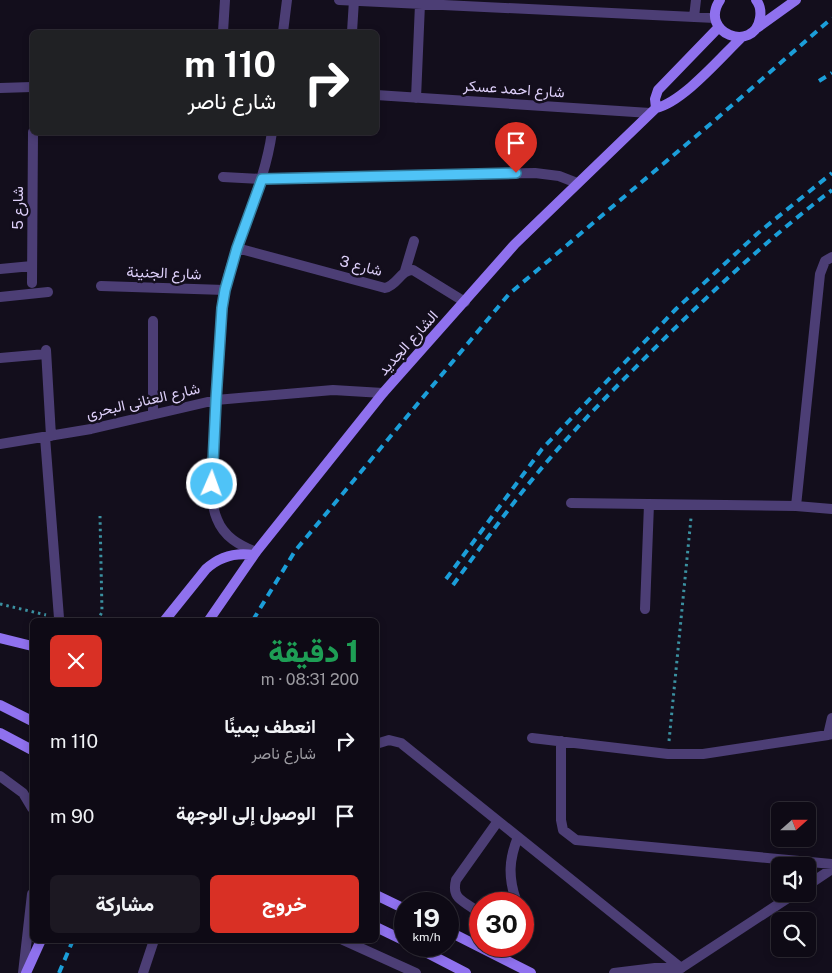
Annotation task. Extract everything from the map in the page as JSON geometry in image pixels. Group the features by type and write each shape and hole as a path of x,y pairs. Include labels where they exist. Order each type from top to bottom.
{"street":[{"path":"223,30 225,0"},
{"path":"283,30 287,0"},
{"path":"339,0 694,17 717,22"},
{"path":"352,30 354,0"},
{"path":"694,17 696,0"},
{"path":"720,0 715,10 717,22 729,35 742,37"},
{"path":"754,30 759,22 761,13 756,0"},
{"path":"754,30 796,0"},
{"path":"416,98 420,4"},
{"path":"653,110 658,90 717,22"},
{"name":"الشارع الجديد","path":"210,618 255,553 383,393 515,244 653,110 679,97 742,37 754,30"},
{"path":"0,88 30,87"},
{"name":"شارع احمد عسكر","path":"379,95 653,110"},
{"name":"شارع 5","path":"32,283 33,135"},
{"path":"255,553 239,545 226,534 217,520 213,504 216,400 222,308 225,290 237,248 262,179 272,135"},
{"path":"223,177 262,179 535,173 559,176 577,183"},
{"path":"405,271 414,241"},
{"name":"شارع 3","path":"237,248 385,288 393,284 405,271 417,271 465,302"},
{"path":"796,506 820,274 825,261 832,258"},
{"path":"0,268 32,266"},
{"name":"شارع الجنينة","path":"101,286 225,290"},
{"path":"0,297 48,292"},
{"path":"153,321 153,414"},
{"path":"0,358 46,352 48,437 59,618"},
{"name":"شارع العنانى البحرى","path":"0,444 101,427 216,400 333,390 383,393"},
{"path":"571,503 796,506 832,509"},
{"path":"645,610 649,504"},
{"path":"167,618 206,569 214,562 233,554 255,553"},
{"path":"0,638 30,646"},
{"path":"0,705 30,720"},
{"path":"532,738 668,754 712,753 830,735 832,718"},
{"path":"0,733 30,749"},
{"path":"379,743 389,740 401,742 682,971"},
{"path":"561,741 561,820 564,830 576,840 832,864"},
{"path":"0,776 23,793 30,805"},
{"path":"469,905 460,899 455,890 456,880 498,821"},
{"path":"514,892 510,873 510,860 518,837"},
{"path":"816,880 832,869"},
{"path":"379,896 394,904"},
{"path":"670,973 682,971 782,902"},
{"path":"25,973 30,917"},
{"path":"379,928 394,936"},
{"path":"25,973 40,943"},
{"path":"143,973 153,943"},
{"path":"350,943 416,973"},
{"path":"435,957 466,973"},
{"path":"505,957 531,973"},
{"path":"614,973 655,968 682,971"}],"path":[{"path":"668,754 692,504"},
{"path":"99,618 102,612 100,516"},
{"path":"0,604 59,618"}],"railway":[{"path":"254,618 295,551 509,294 714,121 832,18"},
{"path":"819,81 832,73"},
{"path":"446,579 542,449 676,309 758,233 832,173"},
{"path":"453,585 533,479 559,447 590,414 727,278 789,224 832,190"},
{"path":"59,973 72,943"}],"route":[{"path":"212,484 222,308 227,278 262,179 516,173"}]}
